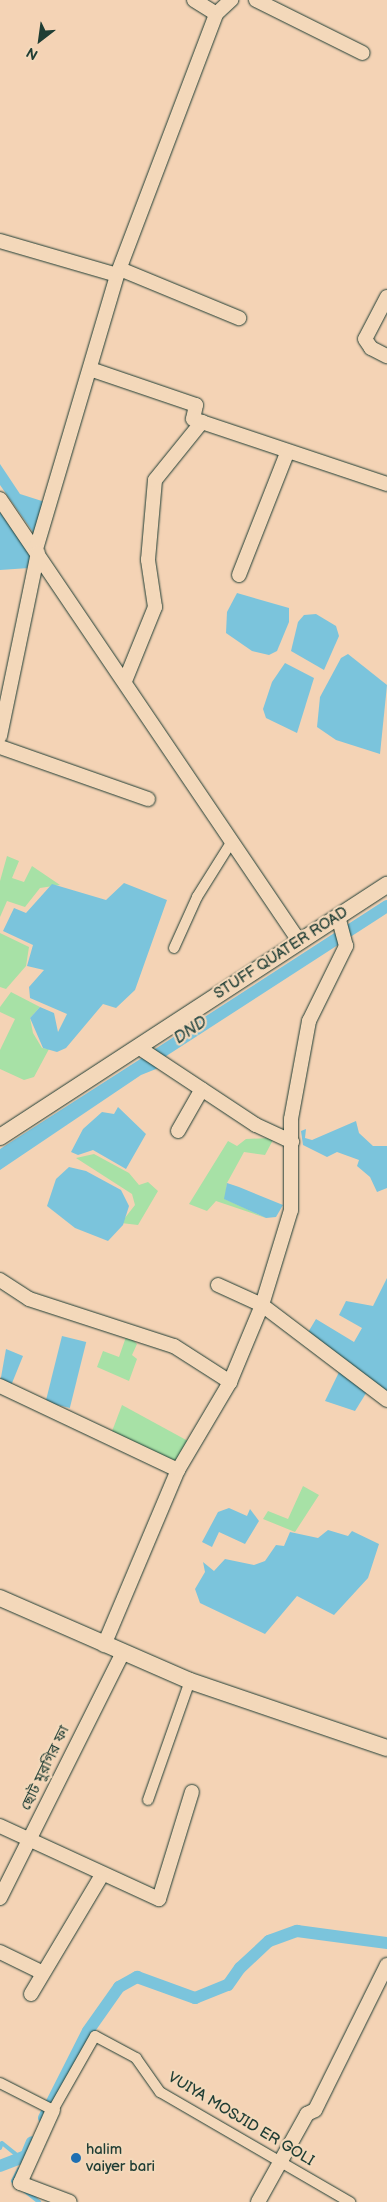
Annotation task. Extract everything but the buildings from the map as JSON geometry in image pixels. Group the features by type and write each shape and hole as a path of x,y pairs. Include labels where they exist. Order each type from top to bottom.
{"street":[{"path":"194,0 216,14"},
{"path":"0,736 37,551 118,272 216,14 231,0"},
{"path":"256,0 363,53"},
{"path":"0,241 118,272 239,318"},
{"path":"387,297 365,339 371,348 387,356"},
{"path":"90,369 196,405 193,419 287,453 387,484"},
{"path":"125,682 156,607 148,560 155,480 202,422"},
{"path":"239,575 287,453"},
{"path":"0,499 37,551 299,941"},
{"path":"0,747 148,799"},
{"path":"174,948 197,897 232,841"},
{"name":"STUFF QUATER ROAD","path":"0,1137 143,1050 299,941 339,921 387,885"},
{"path":"104,1645 178,1470 230,1382 262,1304 291,1210 291,1119 309,1021 344,942 339,921"},
{"path":"143,1050 164,1066 256,1126 292,1142"},
{"path":"178,1131 202,1089"},
{"path":"0,1280 29,1299 174,1346 230,1382"},
{"path":"218,1285 262,1304 387,1400"},
{"path":"0,1386 178,1470"},
{"path":"0,1598 122,1654 190,1681 387,1748"},
{"name":"ছোট মুরগির ফা","path":"0,1898 122,1654"},
{"path":"148,1800 190,1681"},
{"path":"0,1826 30,1839 102,1876 160,1898 192,1792"},
{"path":"31,1994 41,1972 102,1876"},
{"path":"0,1952 41,1972"},
{"path":"258,2202 307,2114 315,2110 387,1965"},
{"name":"VUIYA MOSJID ER GOLI","path":"53,2110 95,2036 136,2058 160,2092 278,2163 350,2202"},
{"path":"0,2083 53,2110 20,2183 70,2202"}],"green space":[{"path":"7,856 19,861 12,878 24,882 32,866 60,885 40,888 25,907 7,901 0,917 0,881"},
{"path":"0,933 29,947 26,966 6,989 0,987"},
{"path":"11,992 40,1007 30,1018 33,1033 42,1048 49,1049 34,1077 24,1080 0,1069 0,1050 15,1019 0,1012 0,1007"},
{"path":"269,1138 273,1140 265,1155 244,1152 227,1183 225,1199 266,1218 216,1201 207,1211 189,1204 228,1141 237,1146 246,1139"},
{"path":"94,1154 129,1173 139,1185 148,1182 158,1191 138,1225 121,1223 135,1205 132,1194 76,1158"},
{"path":"127,1334 137,1344 132,1355 137,1359 129,1381 97,1367 103,1351 119,1357"},
{"path":"122,1405 188,1441 175,1465 111,1434"},
{"path":"303,1486 319,1495 295,1532 263,1519 268,1511 288,1519"}],"water":[{"path":"0,464 20,494 45,502 35,535 0,485"},
{"path":"0,512 33,559 29,568 0,570"},
{"path":"237,593 289,608 289,622 277,651 269,655 252,651 226,633 227,612"},
{"path":"316,614 336,626 339,636 324,670 291,651 298,622 304,615"},
{"path":"348,654 387,685 380,754 336,740 317,727 320,697 341,658"},
{"path":"285,663 314,678 297,733 266,718 263,709 272,682"},
{"path":"124,883 167,900 135,990 116,1008 103,1004 66,1048 57,1052 43,1048 30,1018 40,1007 54,1013 58,1032 67,1014 30,998 29,987 44,970 27,966 33,945 3,931 14,908 26,913 52,884 106,900"},
{"path":"145,1056 161,1067 141,1075 0,1170 0,1149"},
{"path":"118,1107 146,1134 126,1169 93,1150 78,1155 71,1152 83,1129 102,1112 114,1114"},
{"path":"356,1121 359,1133 373,1146 387,1146 387,1188 377,1192 370,1177 357,1166 359,1160 337,1152 327,1157 303,1145 301,1131 306,1129 305,1138 312,1140"},
{"path":"69,1167 86,1171 121,1190 129,1206 123,1225 108,1241 75,1228 47,1206 56,1179"},
{"path":"227,1183 283,1205 276,1217 266,1218 224,1199"},
{"path":"387,1278 387,1393 307,1334 316,1319 354,1342 362,1328 339,1315 346,1301 373,1306"},
{"path":"62,1336 86,1342 70,1408 46,1402"},
{"path":"6,1349 23,1356 10,1388 0,1383"},
{"path":"340,1370 368,1390 355,1411 325,1401"},
{"path":"229,1508 247,1516 250,1509 259,1521 245,1544 219,1532 212,1547 202,1542 218,1512"},
{"path":"328,1530 348,1536 352,1531 379,1544 368,1578 334,1615 297,1596 265,1634 200,1603 195,1589 205,1572 203,1562 214,1571 225,1559 254,1565 265,1561 276,1545 284,1546 290,1532 318,1538"}],"waterway":[{"name":"DND","path":"146,1062 387,906"},
{"path":"44,2118 88,2031 119,1987 137,1977 195,1998 228,1985 240,1968 269,1941 297,1931 387,1943"},
{"path":"0,2166 26,2156 32,2142"},
{"path":"0,2148 2,2143 24,2161"},
{"path":"16,2184 13,2181 19,2169"},
{"path":"25,2191 39,2202"}],"place":[{"name":"halim vaiyer bari","path":"76,2158"}]}
